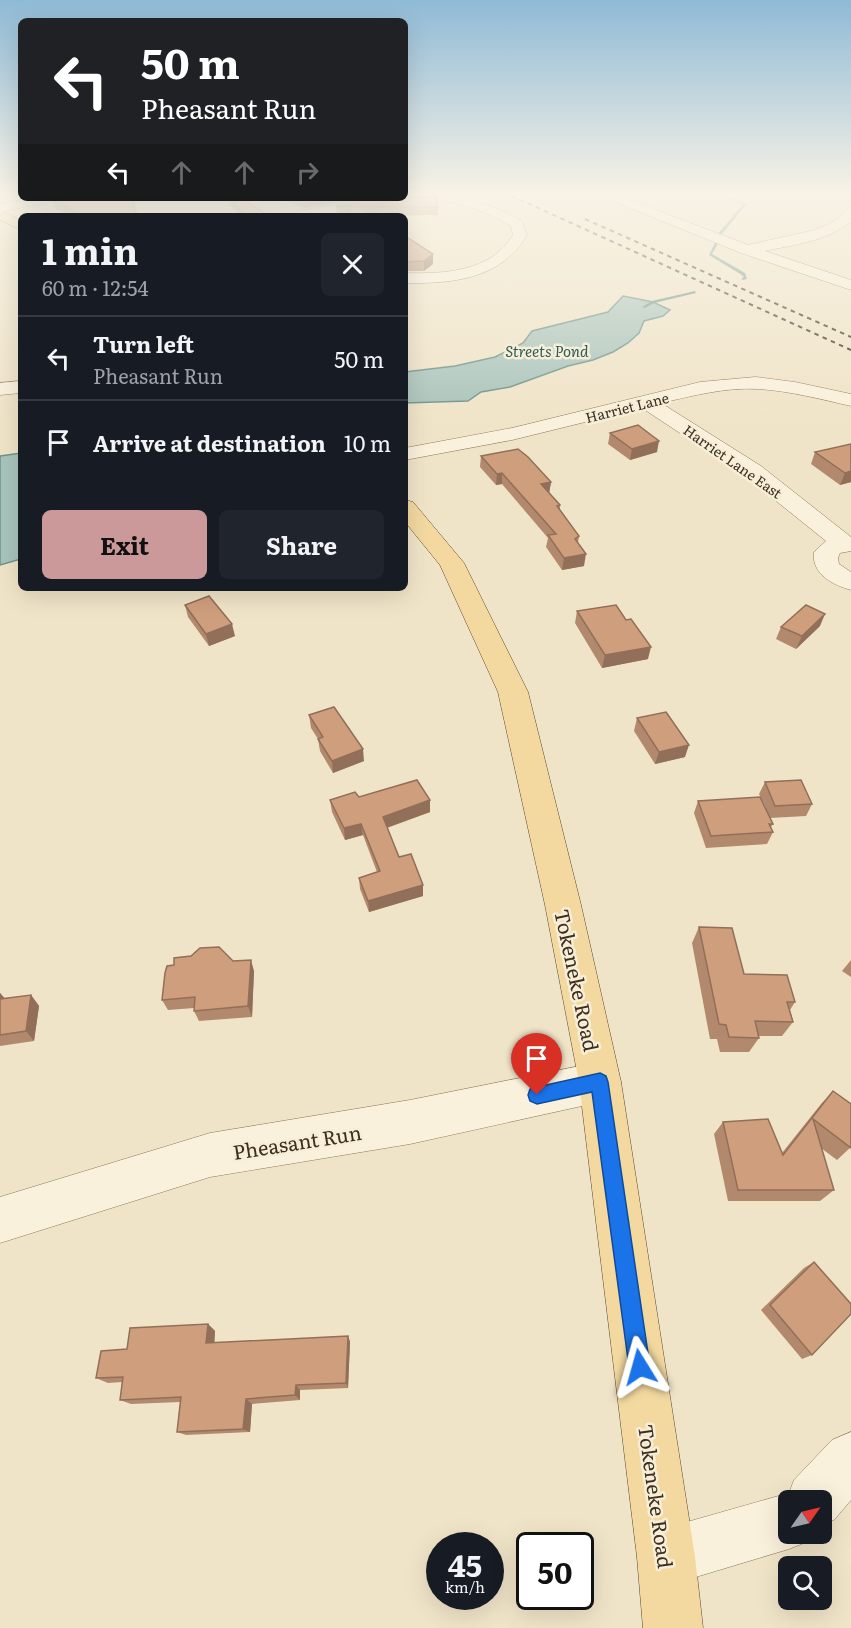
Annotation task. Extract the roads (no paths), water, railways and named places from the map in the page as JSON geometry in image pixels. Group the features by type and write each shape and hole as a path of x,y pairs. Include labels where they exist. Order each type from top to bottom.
{"main road":[{"name":"Tokeneke Road","path":"408,511 452,563 513,692 563,905 600,1082 666,1557 673,1628"}],"street":[{"path":"408,278 435,278 480,268"},
{"path":"800,268 851,285"},
{"name":"Harriet Lane","path":"408,453 512,434 647,403 700,388 756,383 795,388 851,400"},
{"path":"0,390 18,387"},
{"name":"Harriet Lane East","path":"647,403 753,471 848,544"},
{"name":"Harriet Lane East","path":"848,544 833,547 826,552 824,560 828,568 851,582"},
{"name":"Pheasant Run","path":"0,1221 210,1155 410,1122 600,1082"},
{"path":"823,1490 851,1459"},
{"path":"666,1557 778,1524"}],"water":[{"name":"Streets Pond","path":"623,296 653,302 670,310 663,316 644,321 639,333 628,343 593,360 568,366 510,387 481,392 468,401 408,403 408,372 455,366 495,357 523,343 532,331 608,312"},
{"path":"18,453 18,560 0,565 0,456"}],"waterway":[{"path":"734,268 744,274 746,278 743,279"},
{"path":"644,307 653,302 695,292"}],"railway":[{"path":"670,268 851,350"},
{"path":"695,268 851,337"}]}
